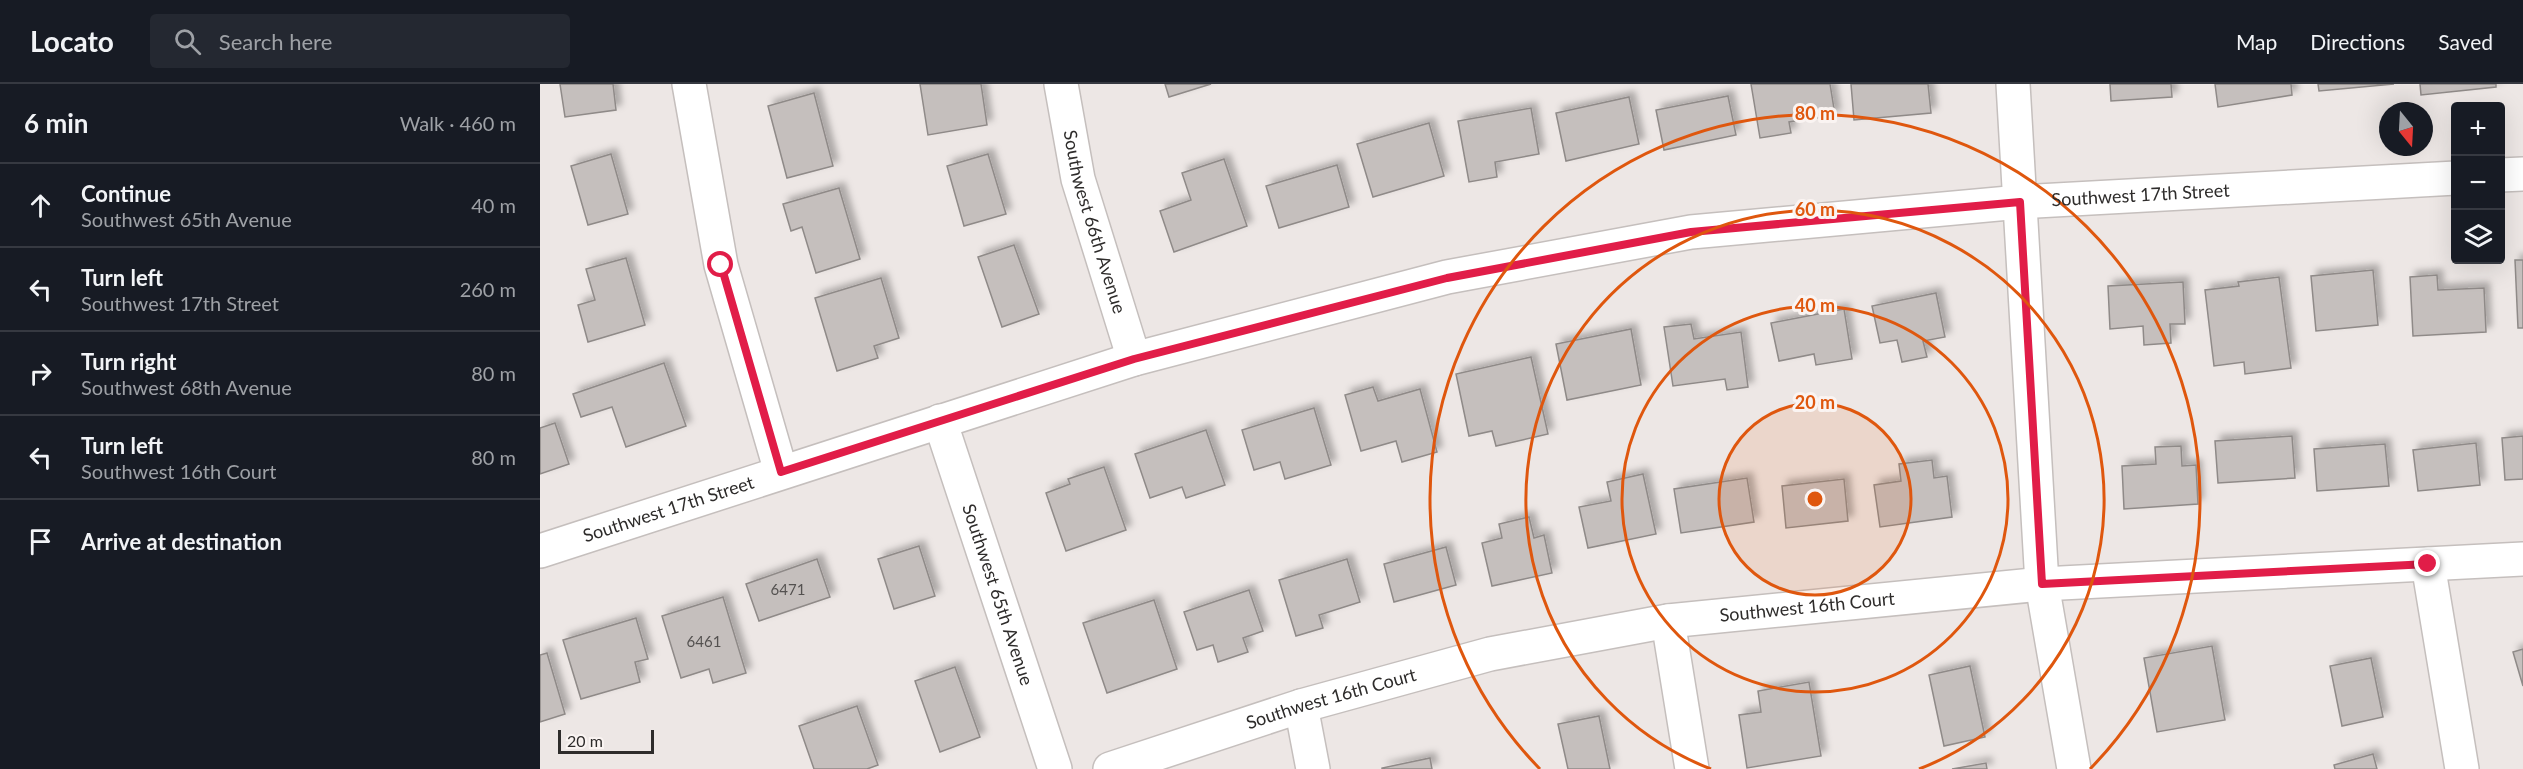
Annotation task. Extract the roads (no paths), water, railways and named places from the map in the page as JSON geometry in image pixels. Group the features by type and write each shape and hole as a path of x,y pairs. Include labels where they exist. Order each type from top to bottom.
{"street":[{"path":"689,84 721,265 781,472"},
{"name":"Southwest 66th Avenue","path":"1061,84 1078,179 1134,359"},
{"path":"2013,84 2042,584 2074,769"},
{"path":"2505,175 2523,174"},
{"name":"Southwest 17th Street","path":"540,551 1134,359 1447,278 1691,232 2020,202 2451,178"},
{"name":"Southwest 65th Avenue","path":"940,421 1055,769"},
{"name":"Southwest 16th Court","path":"1110,769 1300,706 1490,654 1668,621 2042,584 2523,559"},
{"path":"2428,564 2462,769"},
{"path":"1668,621 1692,769"},
{"path":"1300,706 1313,769"}]}
